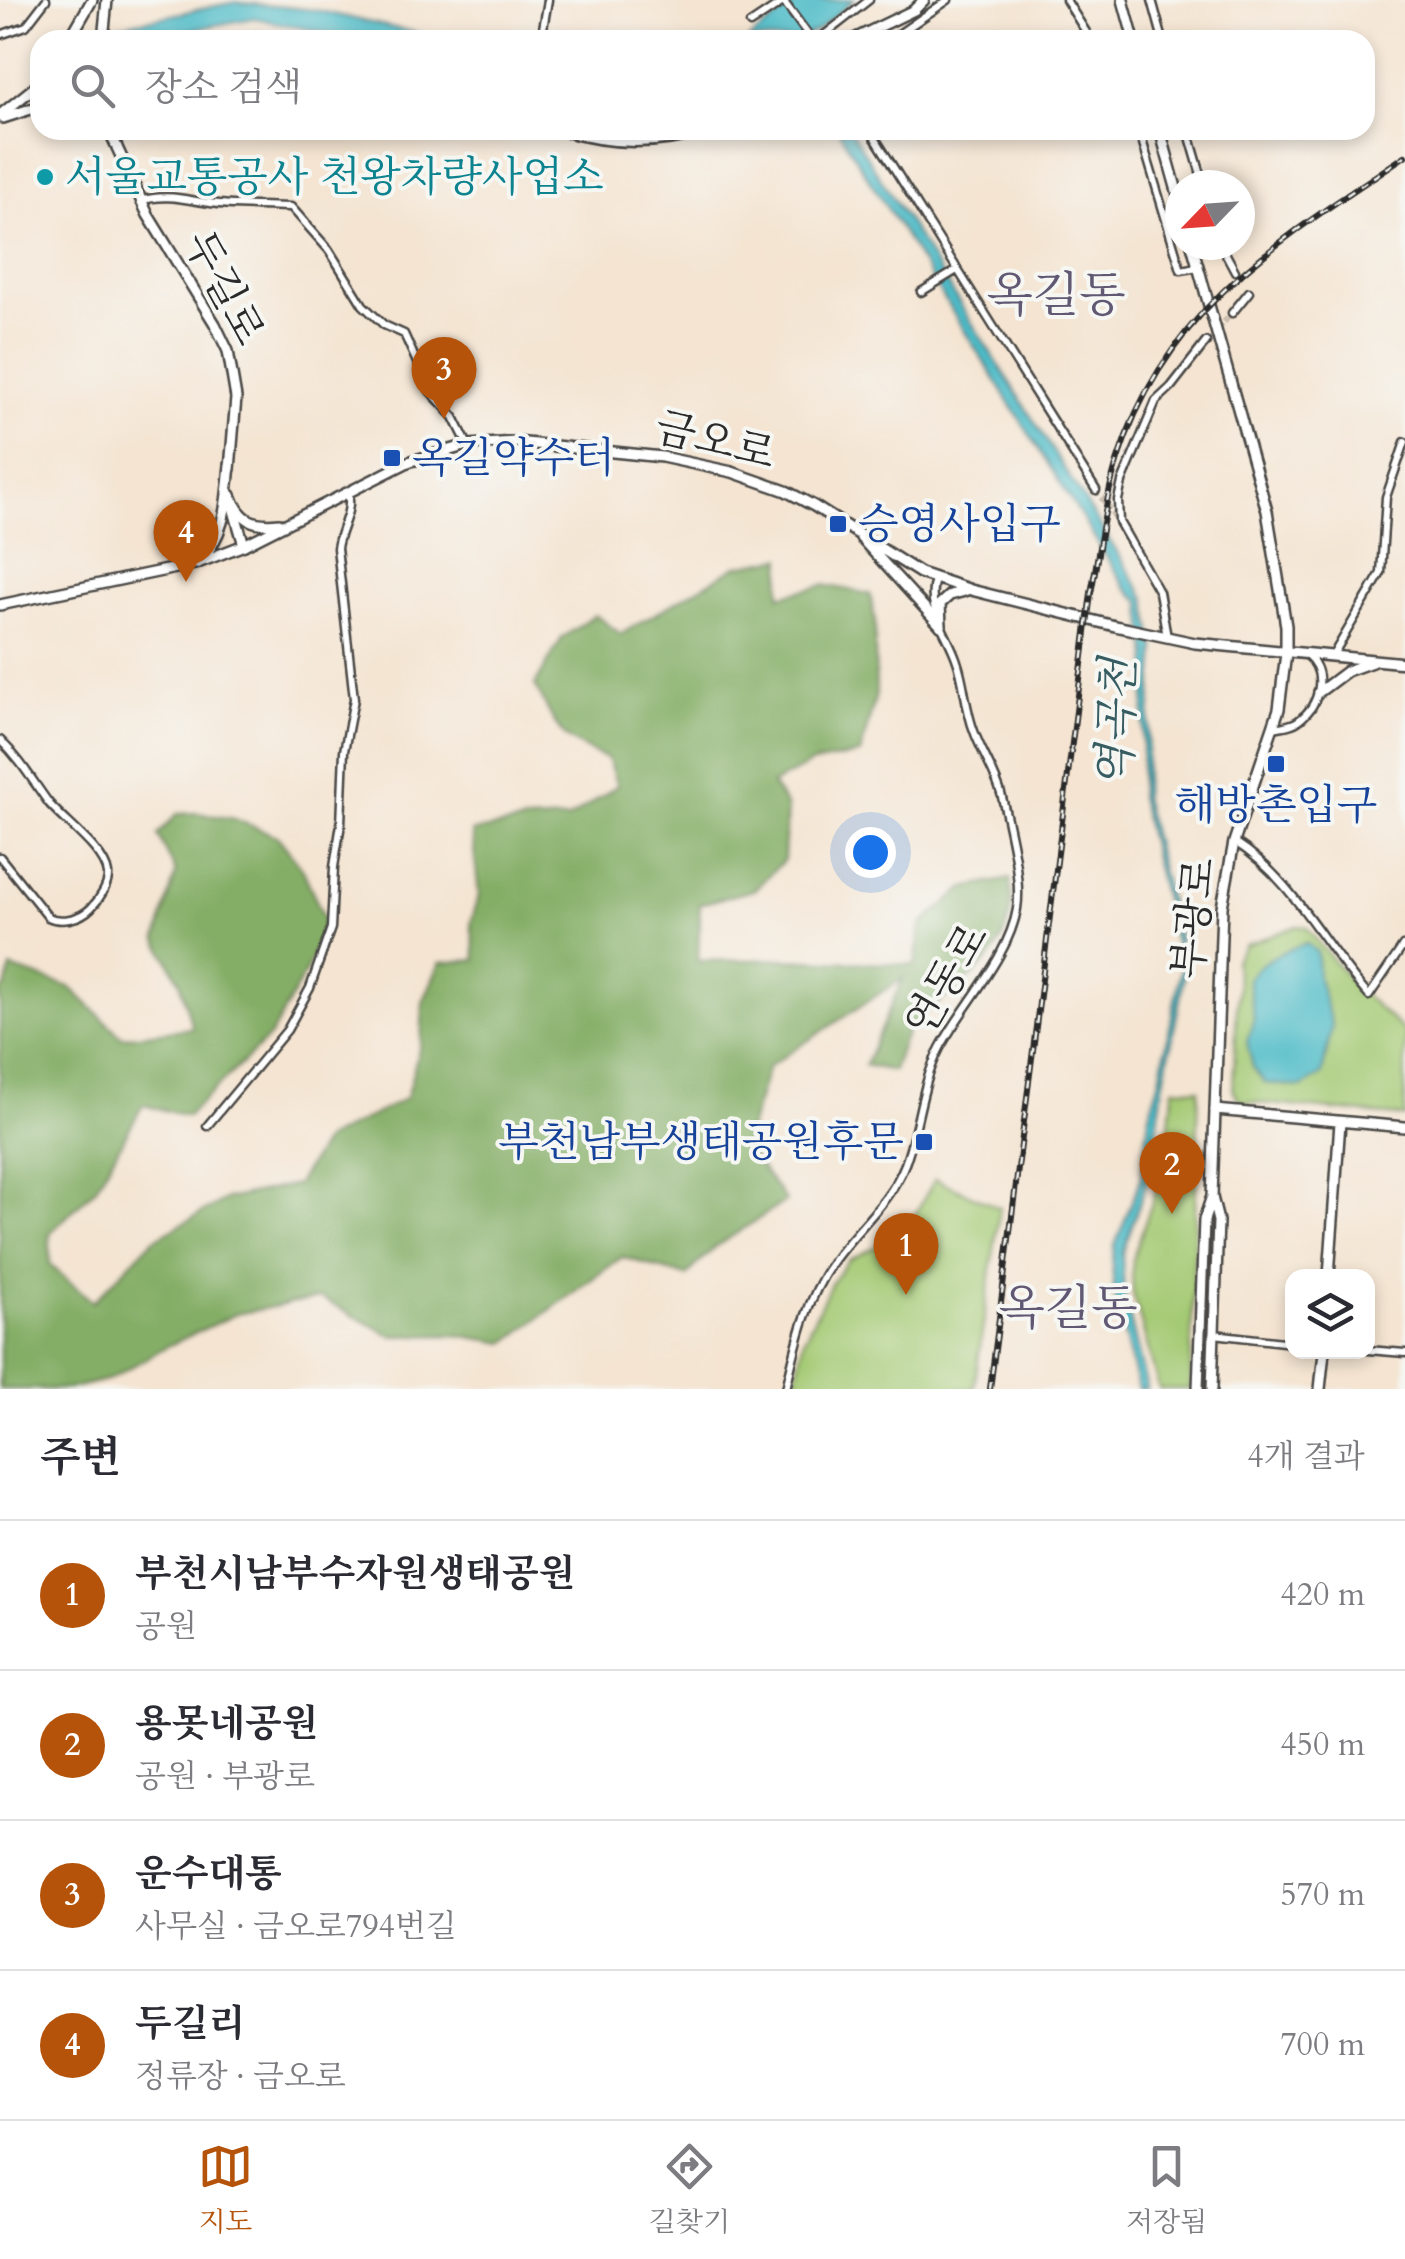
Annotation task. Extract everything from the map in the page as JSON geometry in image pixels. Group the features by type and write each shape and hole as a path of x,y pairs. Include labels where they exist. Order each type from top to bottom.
{"main road":[{"path":"75,30 92,0"},
{"path":"873,30 914,10 924,0"},
{"path":"1123,0 1131,30"},
{"path":"104,30 107,3"},
{"path":"0,117 30,92"},
{"path":"0,117 30,109"},
{"name":"두길로","path":"114,140 140,201 228,351 236,398 230,495 244,545"},
{"path":"602,140 668,140"},
{"path":"1163,140 1171,170"},
{"name":"부광로","path":"1196,260 1268,511 1283,600 1286,653 1274,728 1234,842 1219,933 1212,1197 1218,1221 1212,1389"},
{"name":"금오로","path":"0,605 195,564 244,545 408,462 468,444 493,442 549,444 703,465 786,492 904,566 934,579 1165,638"},
{"path":"195,564 219,537 230,465"},
{"path":"230,495 240,514 251,522 287,522"},
{"path":"859,536 941,626"},
{"path":"941,626 938,610 944,599 971,590"},
{"path":"1165,638 1405,662"},
{"path":"1319,692 1347,672 1376,660"},
{"path":"1215,1110 1405,1127"},
{"path":"1330,1269 1340,1122"},
{"name":"부광로","path":"1198,1389 1204,1220 1212,1197"},
{"path":"1320,1389 1323,1359"}],"street":[{"path":"0,36 26,26 46,0"},
{"path":"543,30 548,0"},
{"path":"830,30 869,0"},
{"path":"904,30 948,0"},
{"path":"1066,0 1084,30"},
{"path":"1152,0 1160,30"},
{"path":"750,24 785,1 809,30"},
{"path":"876,140 1096,490"},
{"path":"1143,140 1181,270 1198,267"},
{"path":"1191,140 1200,170"},
{"path":"140,201 178,196 215,204 292,206 328,250 363,304 384,325 404,334 430,391 454,417 468,444"},
{"path":"1229,260 1235,270"},
{"path":"921,292 957,270"},
{"path":"1232,312 1249,292"},
{"path":"1165,638 1158,592 1119,522 1118,500 1156,400 1206,342"},
{"path":"1332,656 1382,573 1386,497 1405,442"},
{"path":"207,1126 287,1030 310,988 331,928 344,751 354,700 337,548 339,533 350,512 348,490"},
{"name":"연동로","path":"786,1389 810,1303 830,1265 898,1178 939,1050 1009,936 1018,904 1002,797 974,731 959,664 931,600 934,579"},
{"path":"1274,728 1298,721 1319,692 1321,675 1306,654"},
{"path":"0,740 23,764 50,804 79,831 106,866 108,879 90,910 56,920 48,917 0,857"},
{"path":"1234,842 1288,888 1369,996 1402,946 1405,948"},
{"path":"1214,1334 1285,1342"},
{"path":"1375,1351 1405,1354"}],"green space":[{"path":"782,558 780,596 824,585 870,594 875,620 876,695 860,754 813,763 772,784 787,807 784,860 754,890 700,904 698,961 785,959 915,965 921,925 965,888 1010,879 1011,901 1009,919 995,950 971,976 913,1023 893,1071 865,1065 903,978 768,1067 744,1145 786,1201 714,1248 686,1276 622,1257 505,1343 457,1335 392,1336 320,1298 236,1314 167,1346 110,1379 68,1389 0,1389 0,992 6,987 11,968 70,987 122,1037 192,1028 180,982 157,939 176,872 158,835 177,814 235,819 277,836 302,868 326,923 307,969 271,1035 187,1116 143,1105 95,1189 50,1233 50,1265 93,1302 153,1240 227,1199 297,1184 325,1140 406,1098 421,1042 423,1002 440,963 476,960 471,923 479,895 472,832 528,821 568,819 617,786 608,759 561,732 535,685 562,638 595,615 621,634 737,566"},
{"path":"1297,926 1306,927 1354,986 1405,1032 1405,1117 1240,1101 1233,1090 1238,984 1235,960 1245,945"},
{"path":"1174,1088 1199,1089 1190,1389 1159,1389 1133,1293 1132,1275 1133,1257 1163,1171"},
{"path":"935,1179 1000,1208 974,1389 794,1389 804,1339 832,1282 848,1260 877,1246 914,1216"}],"water":[{"path":"800,0 854,0 818,30 761,30"},
{"path":"235,2 316,10 403,30 312,30 254,18 190,30 98,30"},
{"path":"844,140 856,140 1146,598 1156,651 1143,797 1186,968 1152,1166 1122,1255 1124,1293 1147,1389 1138,1389 1114,1295 1112,1263 1141,1178 1149,1117 1181,968 1139,797 1148,656 1141,602 1126,588"},
{"path":"1306,943 1317,952 1318,979 1332,1025 1322,1075 1301,1087 1265,1083 1253,1067 1247,1042 1254,1018 1248,979 1267,961"}],"tunnel":[{"path":"1235,271 1241,279"},
{"path":"1206,342 1232,313"},
{"path":"1096,490 1118,521"}],"railway":[{"path":"990,1389 1091,593 1118,459 1139,406 1166,359 1197,318 1273,248 1405,156"}],"place":[{"name":"서울교통공사 천왕차량사업소","path":"45,177"},
{"name":"운수대통","path":"444,419"},
{"name":"옥길약수터","path":"392,458"},
{"name":"승영사입구","path":"838,524"},
{"name":"두길리","path":"186,582"},
{"name":"해방촌입구","path":"1276,764"},
{"name":"부천남부생태공원후문","path":"924,1142"},
{"name":"용못네공원","path":"1172,1214"},
{"name":"부천시남부수자원생태공원","path":"906,1295"}],"district":[{"name":"옥길동","path":"1056,295"},
{"name":"옥길동","path":"1068,1308"}],"water label":[{"name":"역곡천","path":"1117,723"}]}
